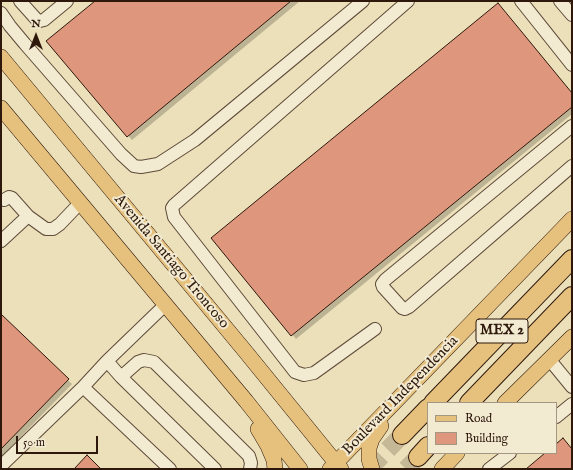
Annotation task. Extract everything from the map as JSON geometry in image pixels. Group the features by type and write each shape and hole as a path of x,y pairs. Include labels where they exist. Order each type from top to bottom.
{"highway":[{"name":"MEX 2","path":"434,402 572,259"},
{"name":"MEX 2","path":"470,402 572,296"},
{"path":"402,435 427,409"}],"main road":[{"name":"Avenida Santiago Troncoso","path":"1,57 335,467"},
{"name":"Avenida Santiago Troncoso","path":"1,108 246,401 300,469"},
{"name":"Boulevard Independencia","path":"335,467 572,219"},
{"path":"506,402 572,337"},
{"path":"246,401 255,424 268,446 274,460 275,469"},
{"path":"372,469 369,459 369,448 385,414"}],"lane":[{"path":"20,1 40,21 44,20 67,1"},
{"path":"1,13 25,44 121,154 134,166 141,167 158,164 195,140 363,1"},
{"path":"375,329 314,373 304,375 295,372 174,217 172,208 408,1"},
{"path":"521,1 572,65"},
{"path":"560,1 572,15"},
{"path":"572,126 385,280 382,284 383,288 402,308 407,308 572,166"},
{"path":"2,200 9,197 12,198 28,216 46,229 53,228 60,224 80,203"},
{"path":"2,239 28,216"},
{"path":"1,466 84,387 107,361 166,305"},
{"path":"549,359 572,387"},
{"path":"121,377 138,362 144,360 154,362 249,456 251,463 250,469"},
{"path":"107,361 121,377 215,469"},
{"path":"84,387 170,469"},
{"path":"557,416 572,404"},
{"path":"489,469 509,454"}],"building":[{"path":"95,1 291,1 127,137 46,41"},
{"path":"498,3 572,93 572,107 291,336 211,238"},
{"path":"1,314 69,379 1,449"},
{"path":"563,438 572,449 572,469 526,469 544,454 557,454 557,443"},
{"path":"87,455 101,469 74,469"}],"tunnel":[{"path":"369,469 402,435"},
{"path":"406,469 418,457"}]}
